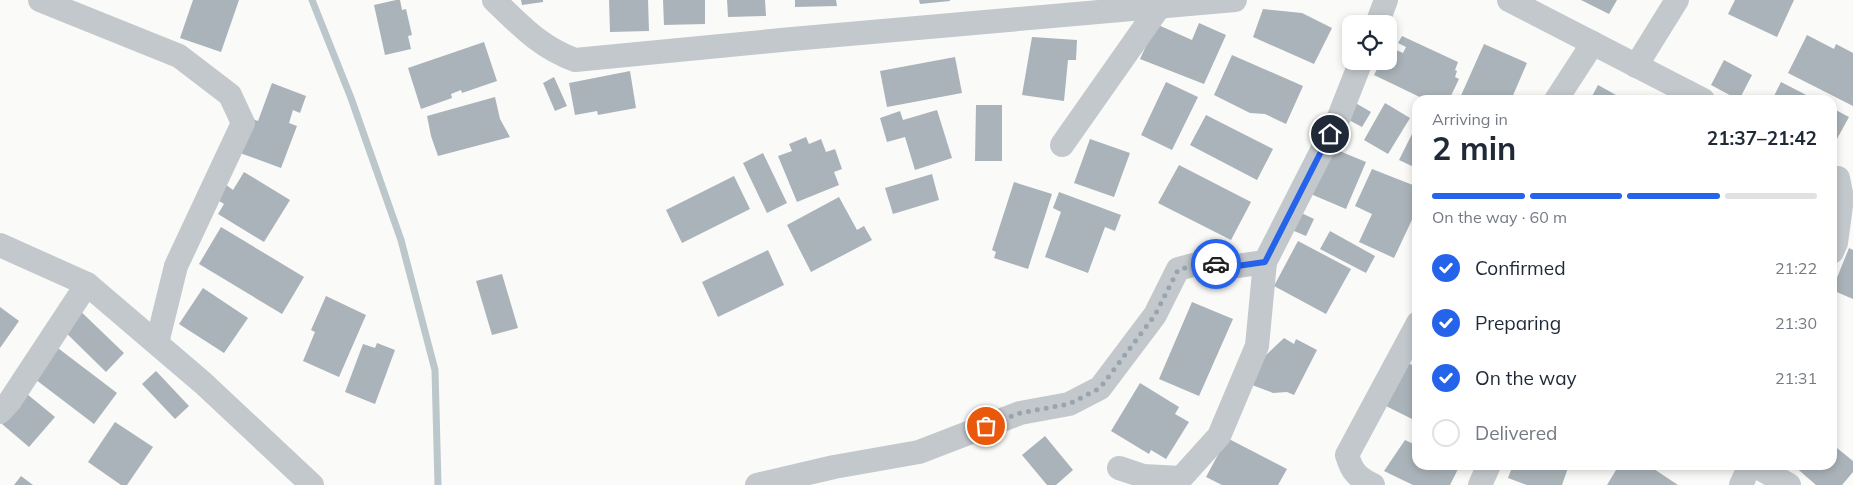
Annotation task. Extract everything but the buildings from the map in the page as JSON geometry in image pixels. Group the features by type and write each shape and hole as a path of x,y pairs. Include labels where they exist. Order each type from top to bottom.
{"street":[{"path":"40,0 179,56 230,95 243,122 176,266 157,343"},
{"path":"494,0 531,35 557,53 575,60 1235,0"},
{"path":"1380,15 1386,0"},
{"path":"1509,0 1692,95"},
{"path":"1636,66 1677,0"},
{"path":"1062,145 1159,7"},
{"path":"1559,95 1593,43"},
{"path":"1119,468 1143,476 1181,478 1219,436 1257,346 1265,262 1339,116 1357,70"},
{"path":"1837,236 1842,198 1841,177"},
{"path":"0,245 87,284 203,383 312,485"},
{"path":"757,485 834,466 919,452 1020,413 1069,404 1100,388 1155,315 1178,270 1201,263 1237,266 1265,262"},
{"path":"0,412 10,401 87,284"},
{"path":"1373,485 1360,478 1350,467 1346,454 1412,334"},
{"path":"1480,485 1487,470"},
{"path":"1741,485 1749,470"},
{"path":"1761,470 1788,485"}],"waterway":[{"path":"312,0 351,98 401,240 435,370 438,485"}],"way so far":[{"path":"986,426 1020,413 1069,404 1100,388 1155,315 1178,270 1201,263 1216,264"}],"route":[{"path":"1216,264 1237,266 1265,262 1330,134"}]}
